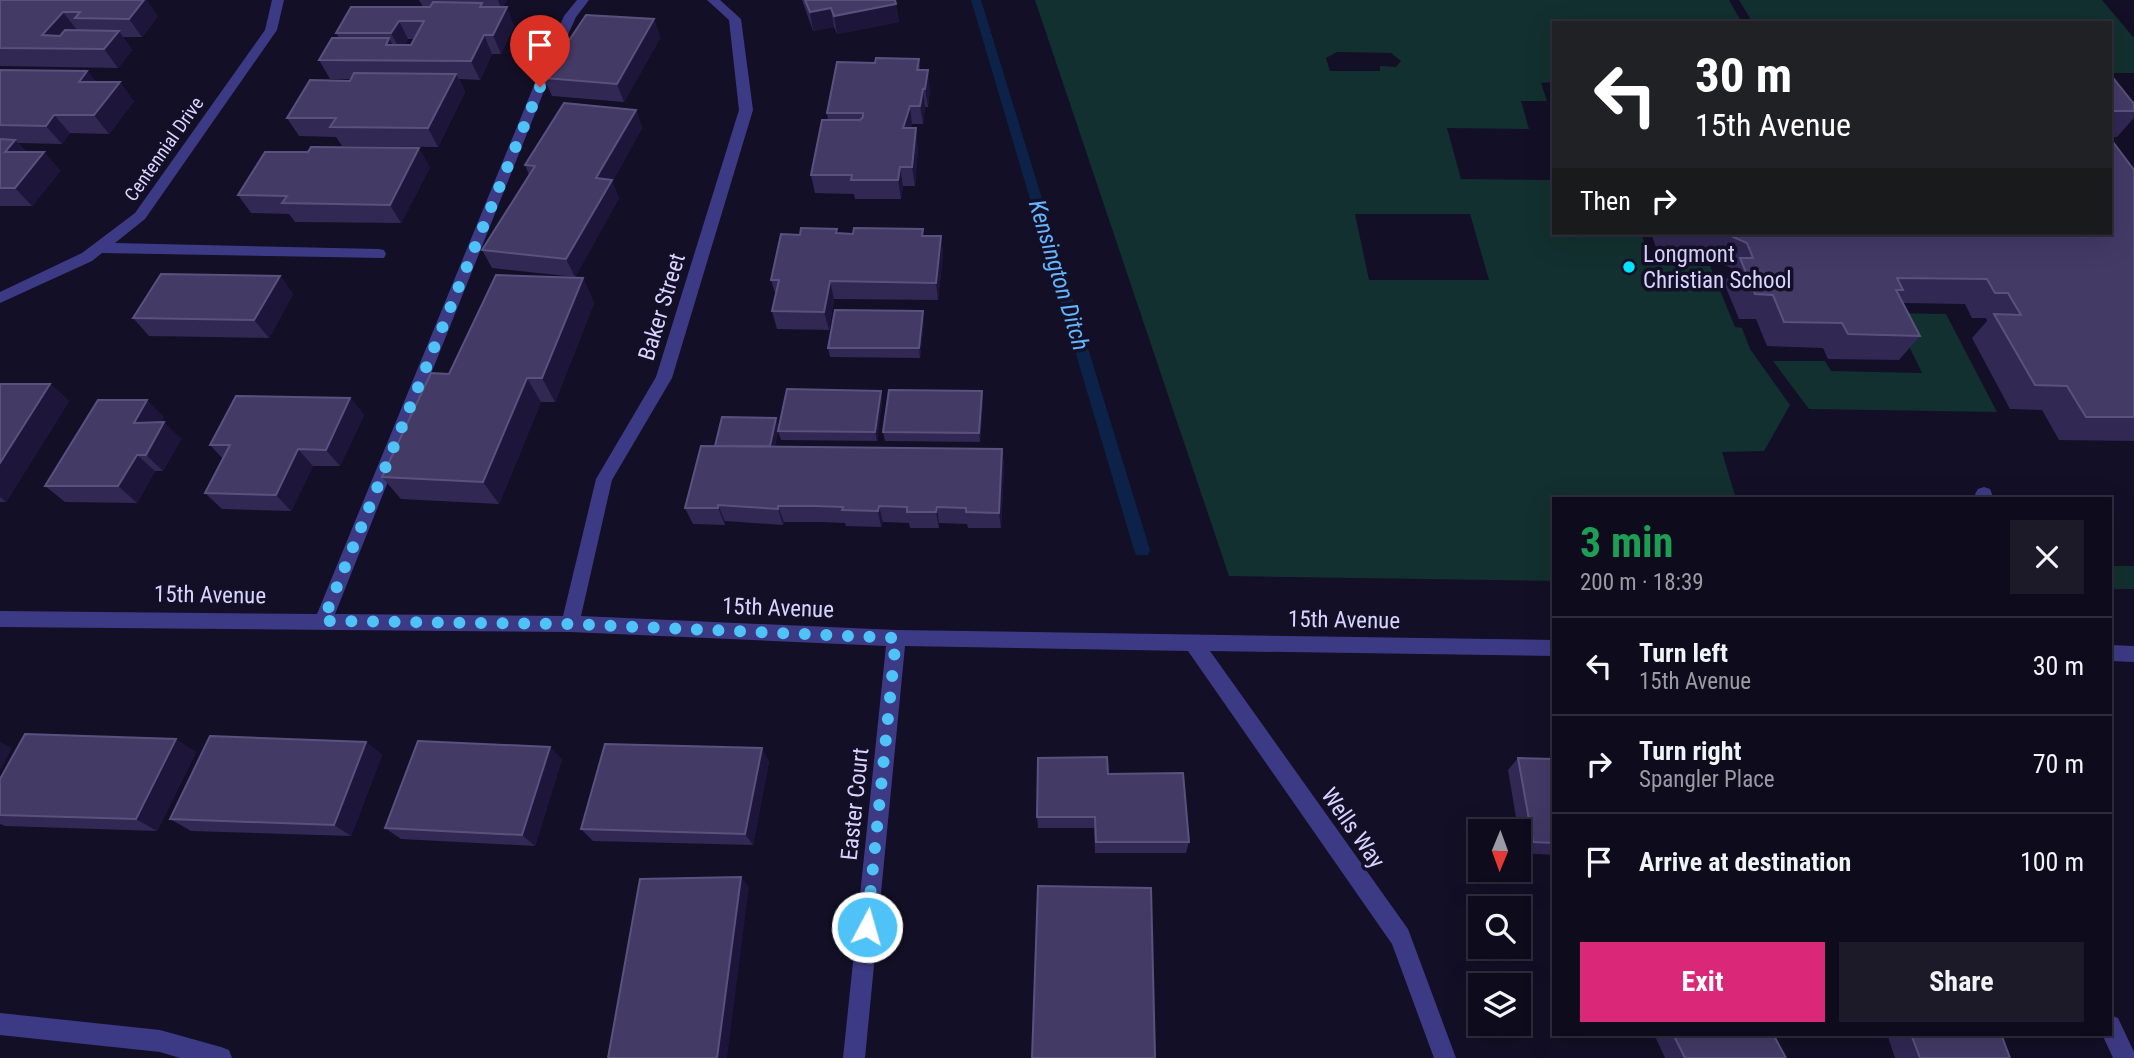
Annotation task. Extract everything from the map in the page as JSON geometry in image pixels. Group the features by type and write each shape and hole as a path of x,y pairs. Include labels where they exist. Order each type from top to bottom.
{"street":[{"name":"Centennial Drive","path":"0,298 87,257 140,216 271,30 278,0"},
{"path":"323,621 550,61 570,16 583,0"},
{"name":"Baker Street","path":"570,624 604,479 664,378 746,110 735,19 713,0"},
{"path":"101,248 379,254"},
{"name":"15th Avenue","path":"0,619 570,624 896,638 1552,648"},
{"name":"Easter Court","path":"854,1058 896,638"},
{"name":"Wells Way","path":"1193,642 1400,937 1445,1056"},
{"path":"2112,653 2134,653"},
{"path":"0,1024 159,1041 222,1058"},
{"path":"2112,1030 2125,1058"}],"green space":[{"name":"Longmont Christian School","path":"1035,0 1729,0 1741,21 1552,21 1552,82 1541,83 1547,101 1521,101 1529,129 1447,128 1461,179 1552,180 1552,235 1642,236 1653,265 1710,266 1735,327 1742,328 1750,349 1790,405 1764,451 1722,452 1735,497 1552,497 1552,581 1229,576","holes":["1337,52 1391,53 1401,61 1396,67 1380,66 1380,71 1330,71 1326,58","1355,214 1470,214 1489,280 1369,280"]},
{"path":"1739,0 2102,0 2134,38 2134,73 2112,73 2112,21 1752,21"},
{"path":"1893,313 1946,314 1997,412 1809,409 1773,361 1825,361 1831,371 1922,373"},
{"path":"2112,566 2134,566 2134,589 2112,589"}],"building":[{"path":"0,0 144,0 129,19 75,18 80,12 63,12 42,35 60,36 65,30 119,31 104,49 0,48"},
{"path":"805,0 895,0 896,4 834,16 831,8 810,12"},
{"path":"433,2 482,3 480,7 507,7 493,35 484,35 471,61 319,60 332,38 389,38 386,45 411,45 424,21 399,21 391,33 336,33 351,7 430,7"},
{"path":"586,15 654,19 617,84 544,78"},
{"path":"876,58 919,59 917,70 928,70 920,106 910,106 903,128 916,128 912,167 900,167 898,180 851,180 852,175 811,175 822,120 860,120 863,117 863,113 827,113 837,62 875,63"},
{"path":"0,70 87,71 79,82 120,82 94,115 54,115 46,126 0,125"},
{"path":"354,73 456,74 428,128 330,127 336,118 287,118 310,80 350,81"},
{"path":"2112,76 2134,104 2134,111 2112,111"},
{"path":"564,103 636,110 596,178 612,180 566,259 482,250 535,166 525,165"},
{"path":"0,139 15,140 5,152 44,152 15,188 0,188"},
{"path":"2112,141 2134,170 2134,417 2086,417 2067,386 2035,385 1994,314 2021,315 2008,293 1995,293 1987,279 1897,278 1903,290 1896,290 1920,336 1848,334 1842,323 1784,322 1773,295 1755,294 1740,258 1753,258 1747,243 1729,235 2112,235"},
{"path":"311,147 419,148 390,205 282,203 287,196 238,195 265,152 308,152"},
{"path":"801,228 837,229 836,233 853,234 854,228 923,229 922,236 941,236 936,283 830,281 824,312 772,311 779,280 771,280 781,234 800,235"},
{"path":"161,274 280,276 254,320 133,318"},
{"path":"496,275 583,278 542,378 527,378 483,482 382,477 431,373 449,374"},
{"path":"835,310 923,311 919,348 828,348"},
{"path":"0,384 50,384 0,463"},
{"path":"787,389 881,391 875,432 778,431"},
{"path":"889,390 982,391 979,433 883,432"},
{"path":"236,396 350,398 326,450 298,449 276,495 205,493 230,445 210,445"},
{"path":"98,400 147,400 134,423 164,422 146,455 137,455 118,486 45,486"},
{"path":"722,417 776,418 770,446 715,446"},
{"path":"701,446 1002,449 999,513 966,512 966,508 937,507 936,512 907,512 907,507 879,506 878,511 815,506 778,506 778,509 718,505 718,508 685,508"},
{"path":"25,734 176,739 136,819 0,815 0,779"},
{"path":"210,736 366,742 334,825 170,819"},
{"path":"418,741 550,747 522,835 385,828"},
{"path":"605,744 762,748 745,834 581,829"},
{"path":"1107,757 1108,774 1183,773 1189,842 1096,842 1095,817 1037,817 1038,758"},
{"path":"1518,758 1552,759 1552,843 1533,842"},
{"path":"741,877 717,1058 608,1058 640,879"},
{"path":"1038,886 1151,888 1155,1058 1032,1058"},
{"path":"1674,1036 1774,1036 1786,1058 1685,1058"},
{"path":"1912,1036 2002,1036 2010,1058 1920,1058"}],"waterway":[{"name":"Kensington Ditch","path":"976,0 1142,550"}],"place":[{"name":"Longmont Christian School","path":"1629,267"}],"route":[{"path":"540,87 323,621 570,624 896,638 867,927"}]}
